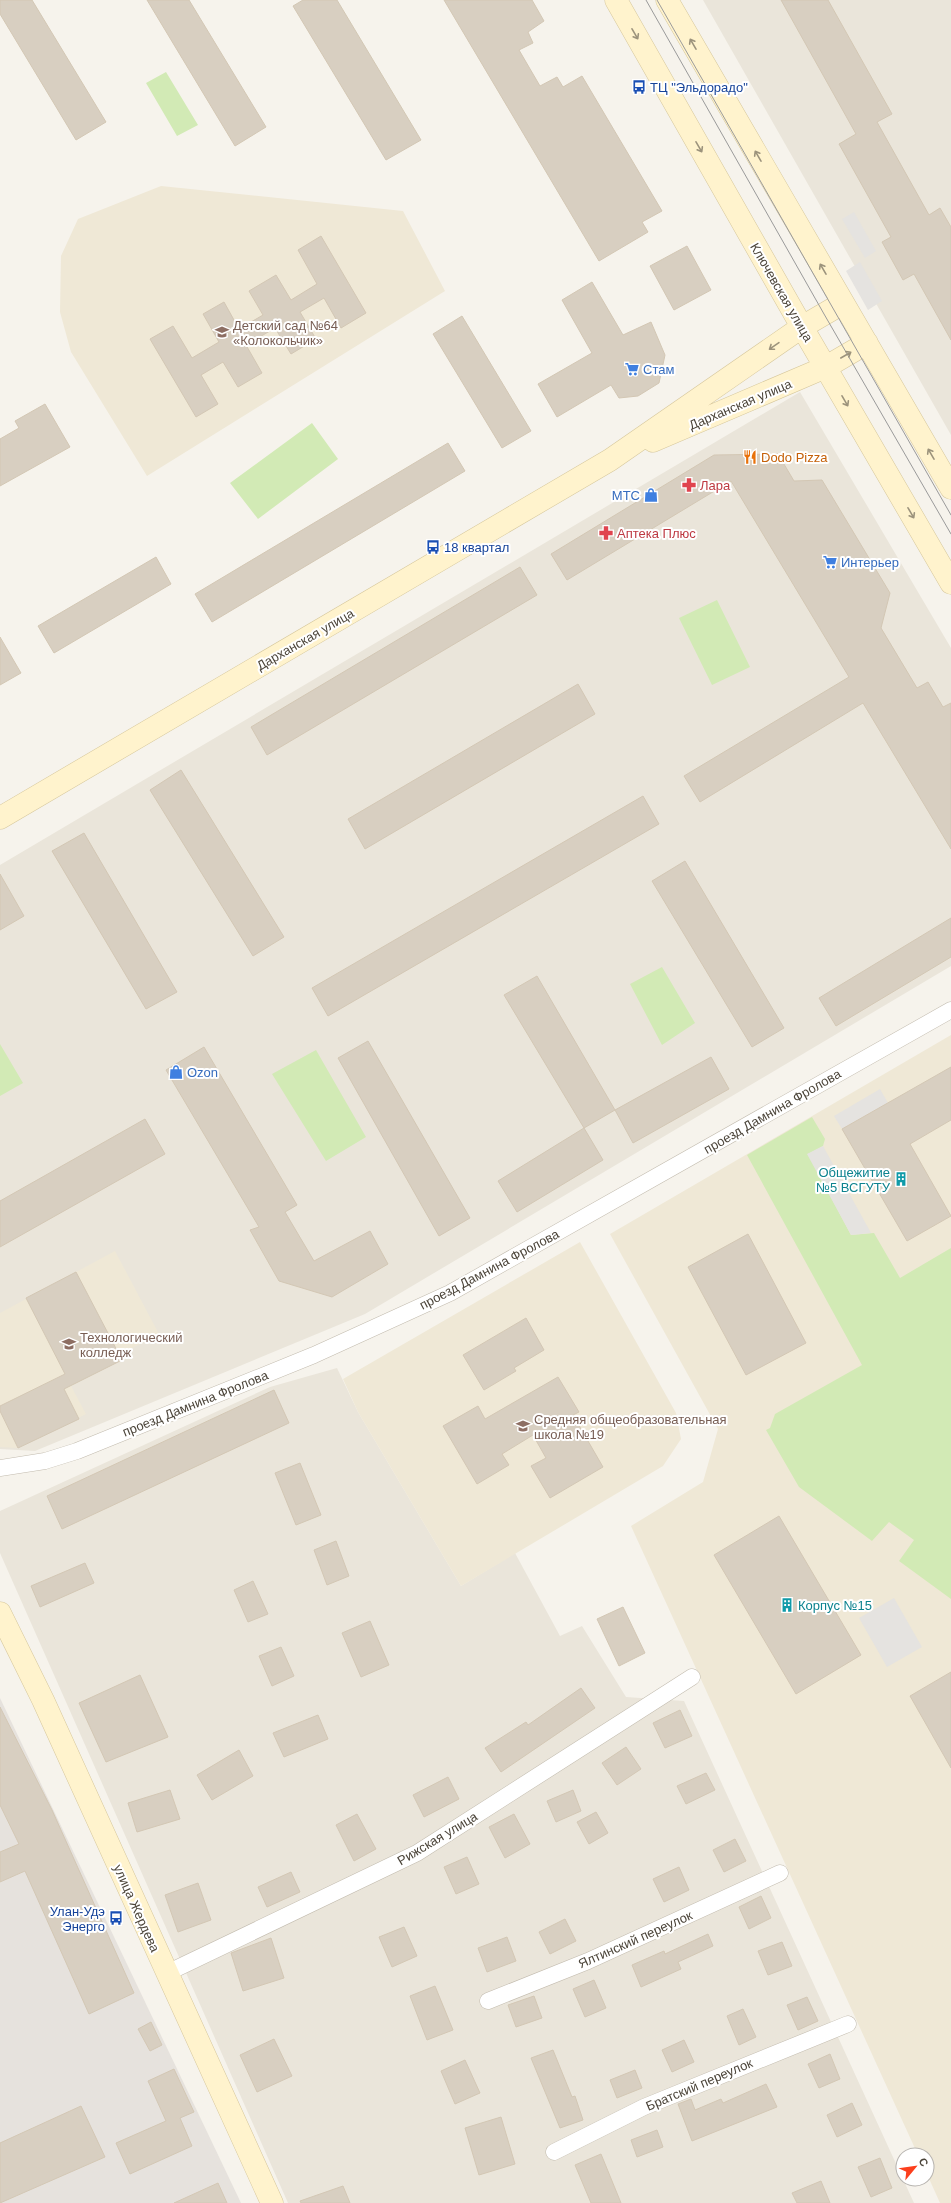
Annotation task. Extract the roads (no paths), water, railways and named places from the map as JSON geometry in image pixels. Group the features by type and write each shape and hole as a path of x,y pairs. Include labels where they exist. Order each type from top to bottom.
{"main road":[{"name":"Ключевская улица","path":"616,0 802,327 951,583"},
{"path":"667,0 951,488"},
{"name":"Дарханская улица","path":"0,818 610,460 802,327 843,303"},
{"name":"Дарханская улица","path":"610,460 826,367 867,343"},
{"name":"улица Жердева","path":"0,1613 43,1700 272,2203"}],"street":[{"name":"проезд Дамнина Фролова","path":"0,1468 45,1461 77,1451 314,1355 450,1293 951,1010"},
{"name":"Рижская улица","path":"166,1973 417,1853 692,1677"},
{"name":"Ялтинский переулок","path":"488,2001 588,1961 780,1873"},
{"name":"Братский переулок","path":"554,2152 649,2105 848,2024"}],"tram line":[{"path":"646,0 951,534"},
{"path":"657,0 951,515"}],"place":[{"name":"ТЦ \"Эльдорадо\"","path":"639,87"},
{"name":"Детский сад №64 «Колокольчик»","path":"222,332"},
{"name":"Стам","path":"632,369"},
{"name":"Dodo Pizza","path":"750,457"},
{"name":"Лара","path":"689,485"},
{"name":"МТС","path":"651,495"},
{"name":"Аптека Плюс","path":"606,533"},
{"name":"18 квартал","path":"433,547"},
{"name":"Интерьер","path":"830,562"},
{"name":"Ozon","path":"176,1072"},
{"name":"Общежитие №5 ВСГУТУ","path":"901,1179"},
{"name":"Технологический колледж","path":"69,1344"},
{"name":"Средняя общеобразовательная школа №19","path":"523,1426"},
{"name":"Корпус №15","path":"787,1605"},
{"name":"Улан-Удэ Энерго","path":"116,1918"}]}
